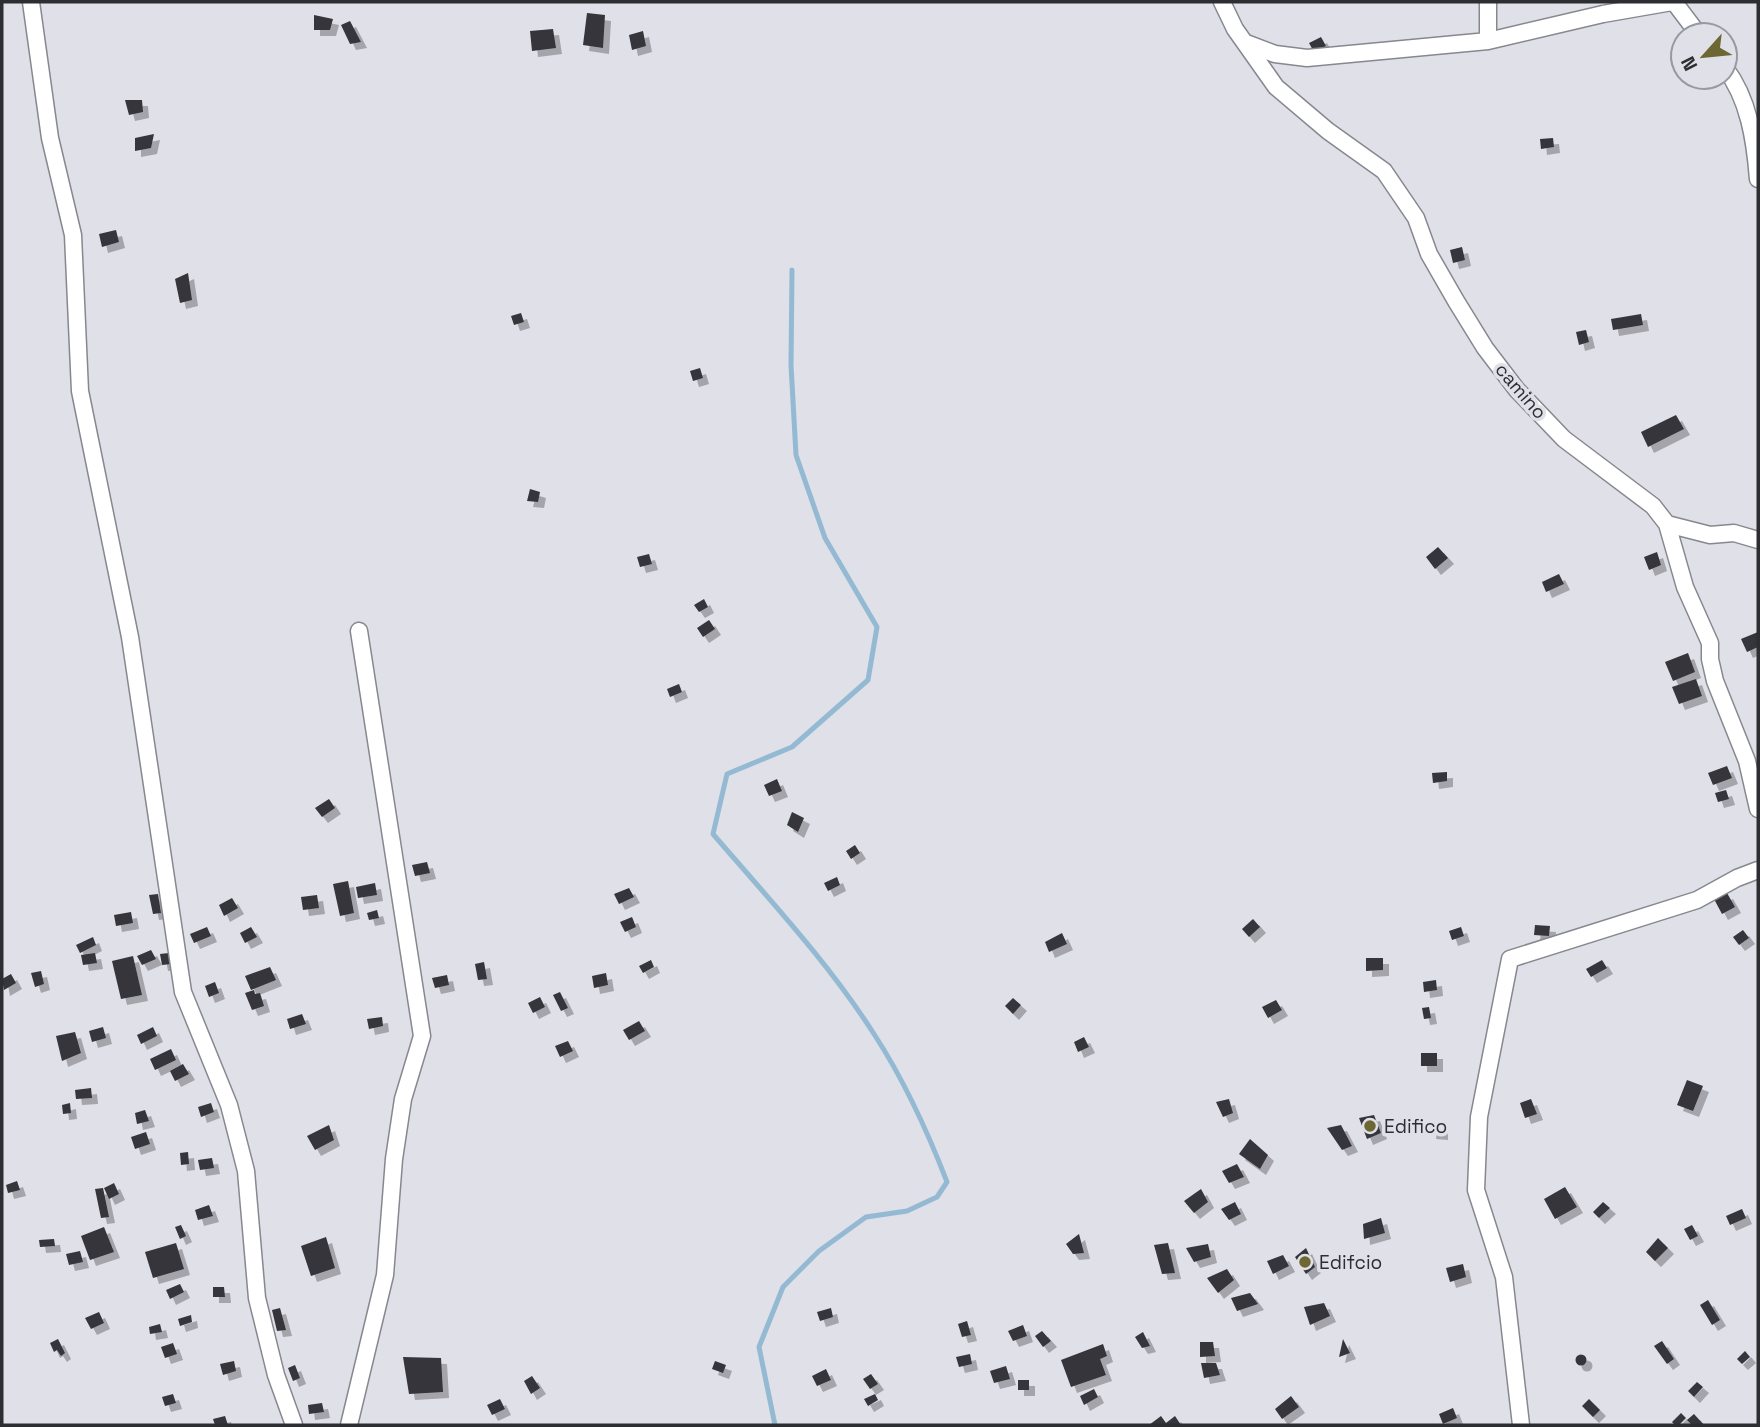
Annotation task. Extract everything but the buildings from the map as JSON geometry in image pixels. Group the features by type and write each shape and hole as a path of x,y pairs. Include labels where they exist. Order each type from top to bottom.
{"street":[{"path":"31,2 50,138 74,235 80,391 131,637 183,992 229,1105 246,1171 257,1298 276,1375 294,1425"},
{"name":"camino","path":"1222,2 1244,42 1286,96 1384,171 1416,218 1429,254 1456,301 1485,348 1517,390 1564,439 1653,506 1667,524 1685,587 1710,643 1715,681 1747,761 1758,809"},
{"path":"1488,2 1488,41"},
{"path":"1244,42 1275,54 1307,58 1488,41 1602,8 1673,2 1688,21"},
{"path":"1738,91 1750,120 1758,179"},
{"path":"1667,524 1710,535 1734,533 1758,540"},
{"path":"349,1425 384,1275 394,1159 403,1099 422,1036 359,631"},
{"path":"1521,1425 1504,1277 1476,1190 1479,1117 1510,959 1697,900 1758,870"}],"waterway":[{"path":"775,1425 759,1347 783,1287 819,1251 866,1217 907,1211 937,1197 947,1182 905,1087 856,1007 797,931 713,834 727,774 792,747 868,680 877,627 825,538 796,455 791,365 792,270"}],"place":[{"name":"Edifico","path":"1370,1126"},
{"name":"Edifcio","path":"1305,1262"}]}
